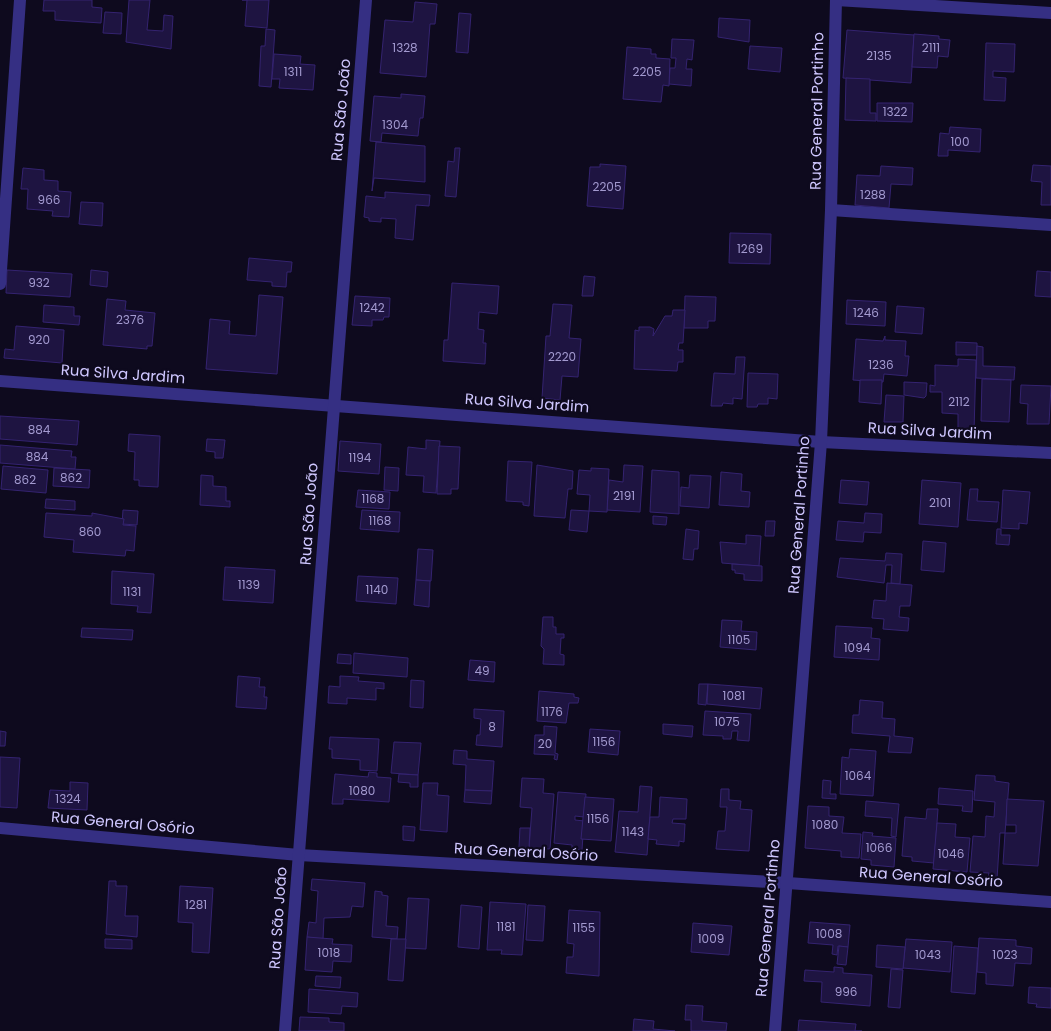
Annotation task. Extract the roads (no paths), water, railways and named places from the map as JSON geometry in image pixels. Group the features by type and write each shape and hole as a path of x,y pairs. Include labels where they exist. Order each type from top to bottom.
{"street":[{"path":"0,284 20,0"},
{"name":"Rua São João","path":"285,1031 366,0"},
{"path":"836,0 1051,13"},
{"name":"Rua General Portinho","path":"775,1031 788,883 820,442 831,210 836,0"},
{"path":"831,210 1051,225"},
{"name":"Rua Silva Jardim","path":"0,382 820,442 1051,453"},
{"name":"Rua General Osório","path":"0,828 299,855 788,883 1051,902"}]}
